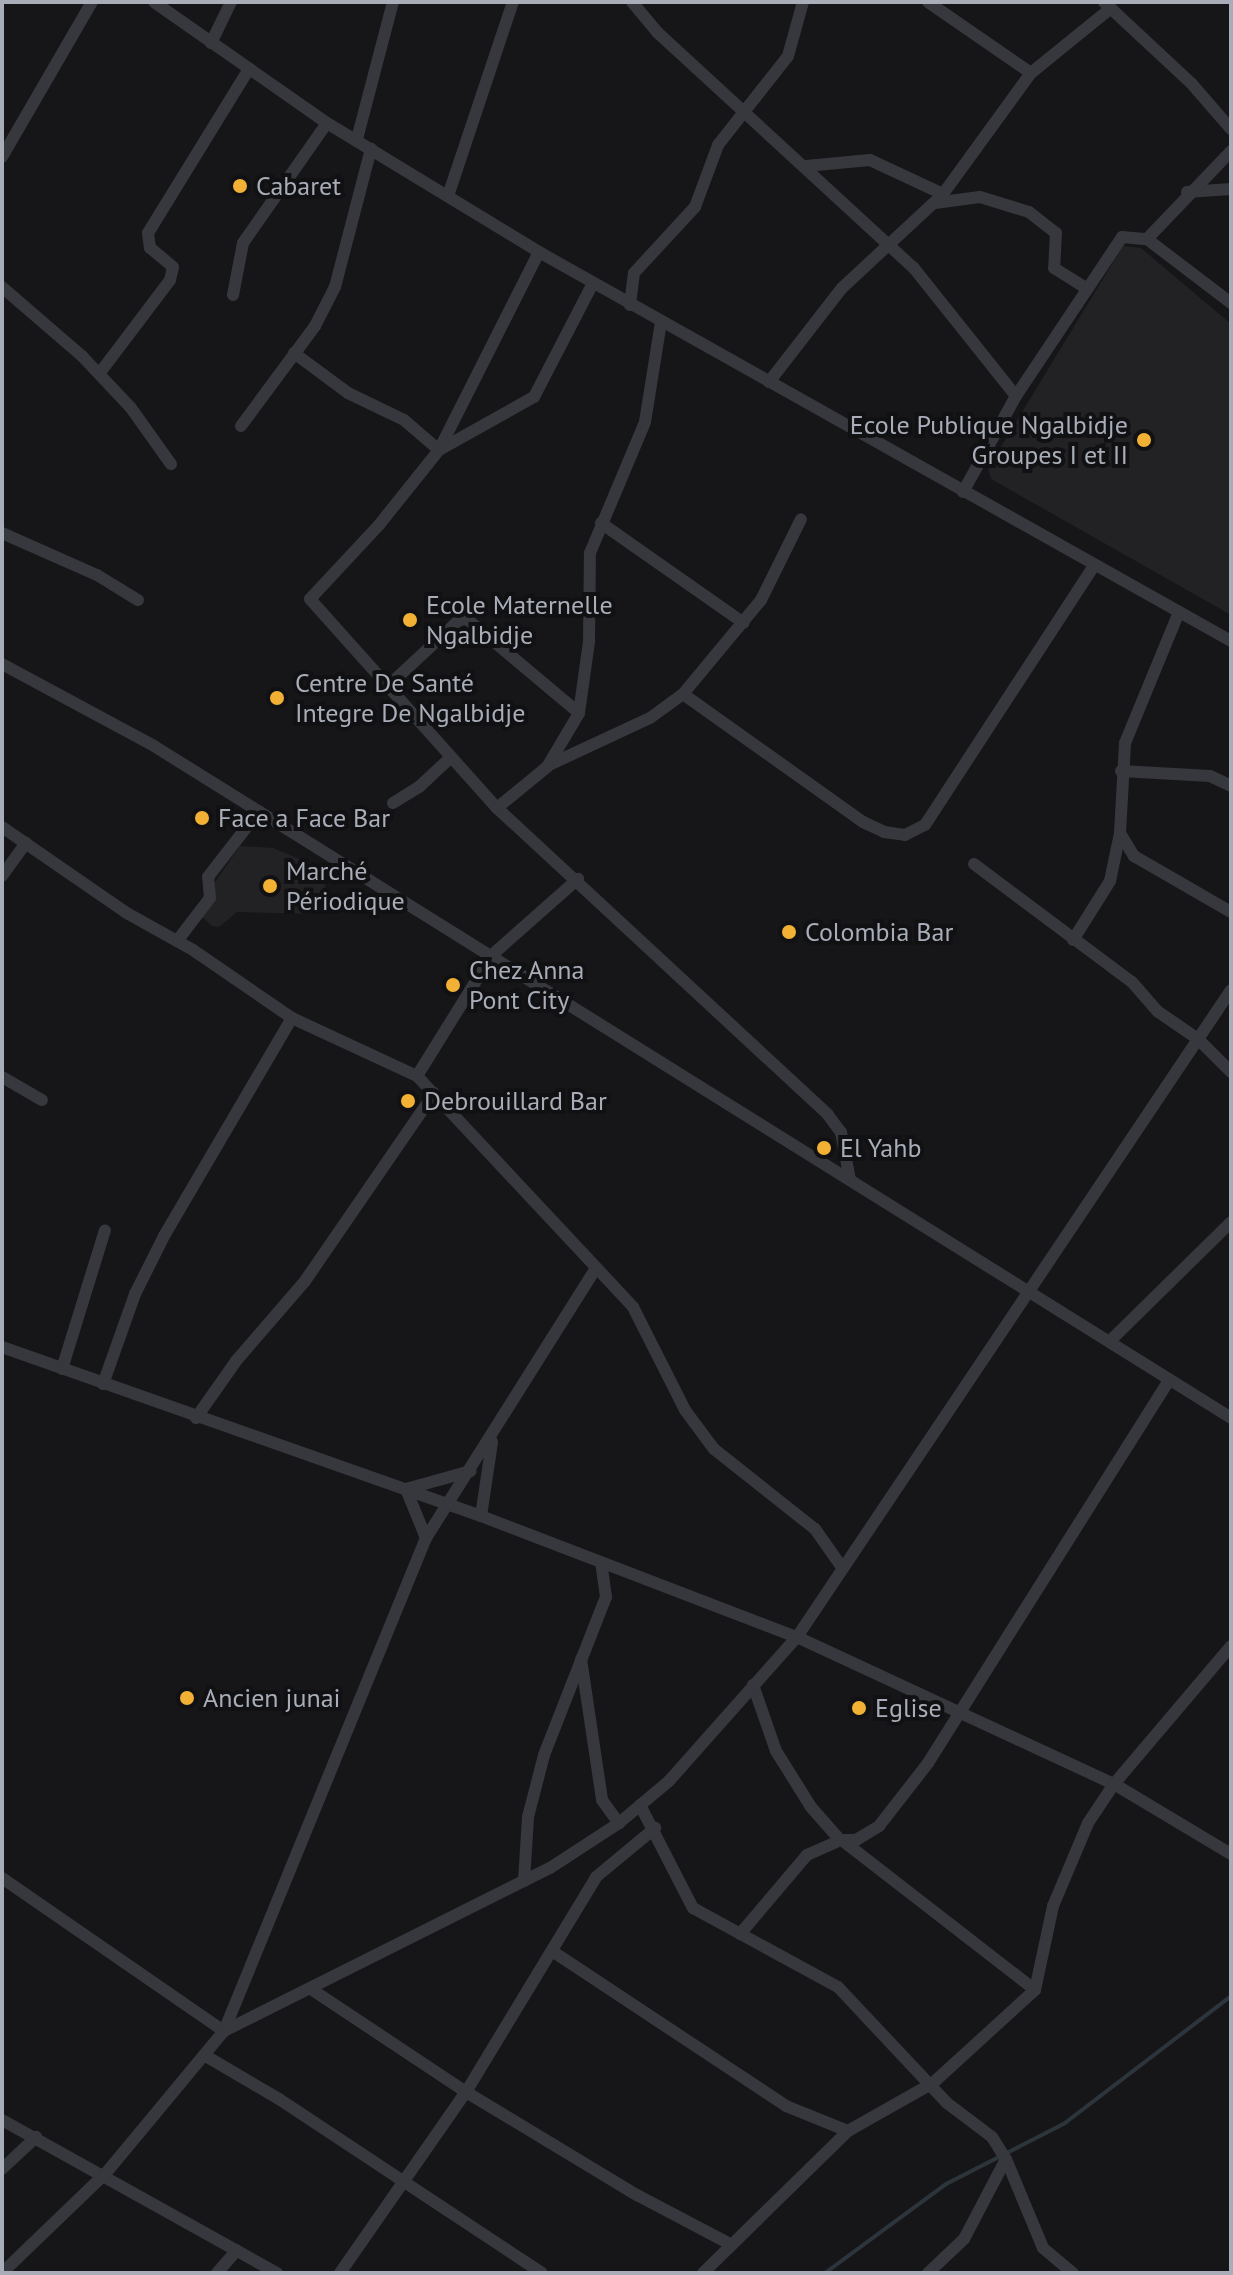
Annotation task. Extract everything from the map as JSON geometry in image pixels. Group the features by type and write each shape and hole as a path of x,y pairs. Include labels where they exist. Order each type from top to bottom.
{"street":[{"path":"2,157 92,2"},
{"path":"154,2 327,123 539,252 1231,641"},
{"path":"211,43 231,2"},
{"path":"357,139 393,2"},
{"path":"448,196 513,2"},
{"path":"630,305 634,273 695,207 718,145 788,56 803,2"},
{"path":"928,2 1031,73"},
{"path":"635,3 942,298 1016,396"},
{"path":"769,382 811,324 886,243 939,199 1031,73 1108,5 1191,83 1231,129"},
{"path":"99,374 170,280 173,267 150,248 148,233 249,69"},
{"path":"233,295 243,243 327,123"},
{"path":"241,426 294,353 335,287 371,149"},
{"path":"1147,239 1187,192 1231,151"},
{"path":"806,166 870,160 939,199 980,197 1029,212 1056,233 1054,268 1085,287"},
{"path":"1187,192 1231,189"},
{"path":"963,492 1016,396 1085,287 1122,237 1147,239 1230,300"},
{"path":"539,252 439,450 379,525 310,599 497,808 578,879 828,1115 844,1141 850,1180"},
{"path":"439,450 534,397 593,283"},
{"path":"2,287 99,374 171,464"},
{"path":"547,767 579,713 589,642 586,577 601,523 645,422 661,322"},
{"path":"294,353 348,393 404,420 439,450"},
{"path":"497,808 547,767 650,718 683,694 744,623 775,579 801,519"},
{"path":"601,523 744,623"},
{"path":"2,533 97,575 138,600"},
{"path":"683,694 863,822 884,832 905,835 925,825 1094,566"},
{"path":"1073,940 1110,881 1113,853 1120,833 1121,771 1136,712 1179,612"},
{"path":"387,687 467,619 579,713"},
{"path":"2,664 154,746 850,1180 1032,1289 1111,1340 1168,1382 1231,1418"},
{"path":"393,803 450,758"},
{"path":"1121,771 1210,776 1231,786"},
{"path":"177,941 210,898 208,877 259,811"},
{"path":"2,827 125,912 177,941 292,1018 417,1076 633,1307 685,1410 707,1440 751,1483 815,1529 841,1566"},
{"path":"1120,833 1134,856"},
{"path":"2,876 26,843"},
{"path":"1113,853 1134,856 1231,912"},
{"path":"974,864 1198,1039 1231,1072"},
{"path":"417,1076 492,955 578,879"},
{"path":"224,2031 314,1991 524,1881 619,1823 669,1781 797,1637 841,1566 1032,1289 1231,990"},
{"path":"103,1384 135,1294 164,1236 292,1018"},
{"path":"2,1077 42,1100"},
{"path":"196,1418 236,1361 305,1281 434,1093"},
{"path":"1111,1340 1231,1222"},
{"path":"62,1369 105,1230"},
{"path":"2,2273 106,2173 224,2031 426,1538 449,1506 596,1268"},
{"path":"2,1347 196,1418 481,1516 797,1637 957,1714 1114,1784 1231,1854"},
{"path":"740,1934 807,1855 840,1840 856,1840 879,1826 928,1763 1168,1382"},
{"path":"210,1400 217,1425"},
{"path":"481,1516 493,1435"},
{"path":"406,1489 471,1471"},
{"path":"406,1489 426,1538"},
{"path":"524,1881 528,1817 544,1755 606,1597 601,1562"},
{"path":"703,2273 848,2131 933,2083 1035,1990 1053,1906 1088,1823 1114,1784 1231,1646"},
{"path":"581,1659 602,1800 619,1823"},
{"path":"753,1685 776,1751 811,1807 840,1840 1035,1990"},
{"path":"640,1805 655,1828 683,1898 740,1934 838,1987 933,2083 947,2103 992,2137 1006,2159 1043,2248 1073,2273"},
{"path":"340,2273 401,2179 466,2092 596,1877 655,1828"},
{"path":"2,1878 224,2031"},
{"path":"552,1951 786,2106 848,2131"},
{"path":"314,1991 466,2092 732,2245"},
{"path":"204,2055 401,2179 542,2273"},
{"path":"2,2120 106,2173 277,2273"},
{"path":"2,2169 36,2137"},
{"path":"928,2273 964,2239 1006,2159"},
{"path":"217,2273 237,2250"}],"shaded area":[{"path":"1123,246 1141,248 1231,324 1231,615 991,479 988,468"},
{"name":"Marché Périodique","path":"240,846 273,848 326,870 325,891 316,914 237,912 219,927 212,926 202,917 215,900 215,882"}],"waterway":[{"path":"825,2273 946,2184 1065,2123 1231,1996"}],"place":[{"name":"Cabaret","path":"240,186"},
{"name":"Ecole Publique Ngalbidje Groupes I et II","path":"1144,440"},
{"name":"Ecole Maternelle Ngalbidje","path":"410,620"},
{"name":"Centre De Santé Integre De Ngalbidje","path":"277,698"},
{"name":"Face a Face Bar","path":"202,818"},
{"name":"Marché Périodique","path":"270,886"},
{"name":"Colombia Bar","path":"789,932"},
{"name":"Chez Anna Pont City","path":"453,985"},
{"name":"Debrouillard Bar","path":"408,1101"},
{"name":"El Yahb","path":"824,1148"},
{"name":"Ancien junai","path":"187,1698"},
{"name":"Eglise","path":"859,1708"}]}
